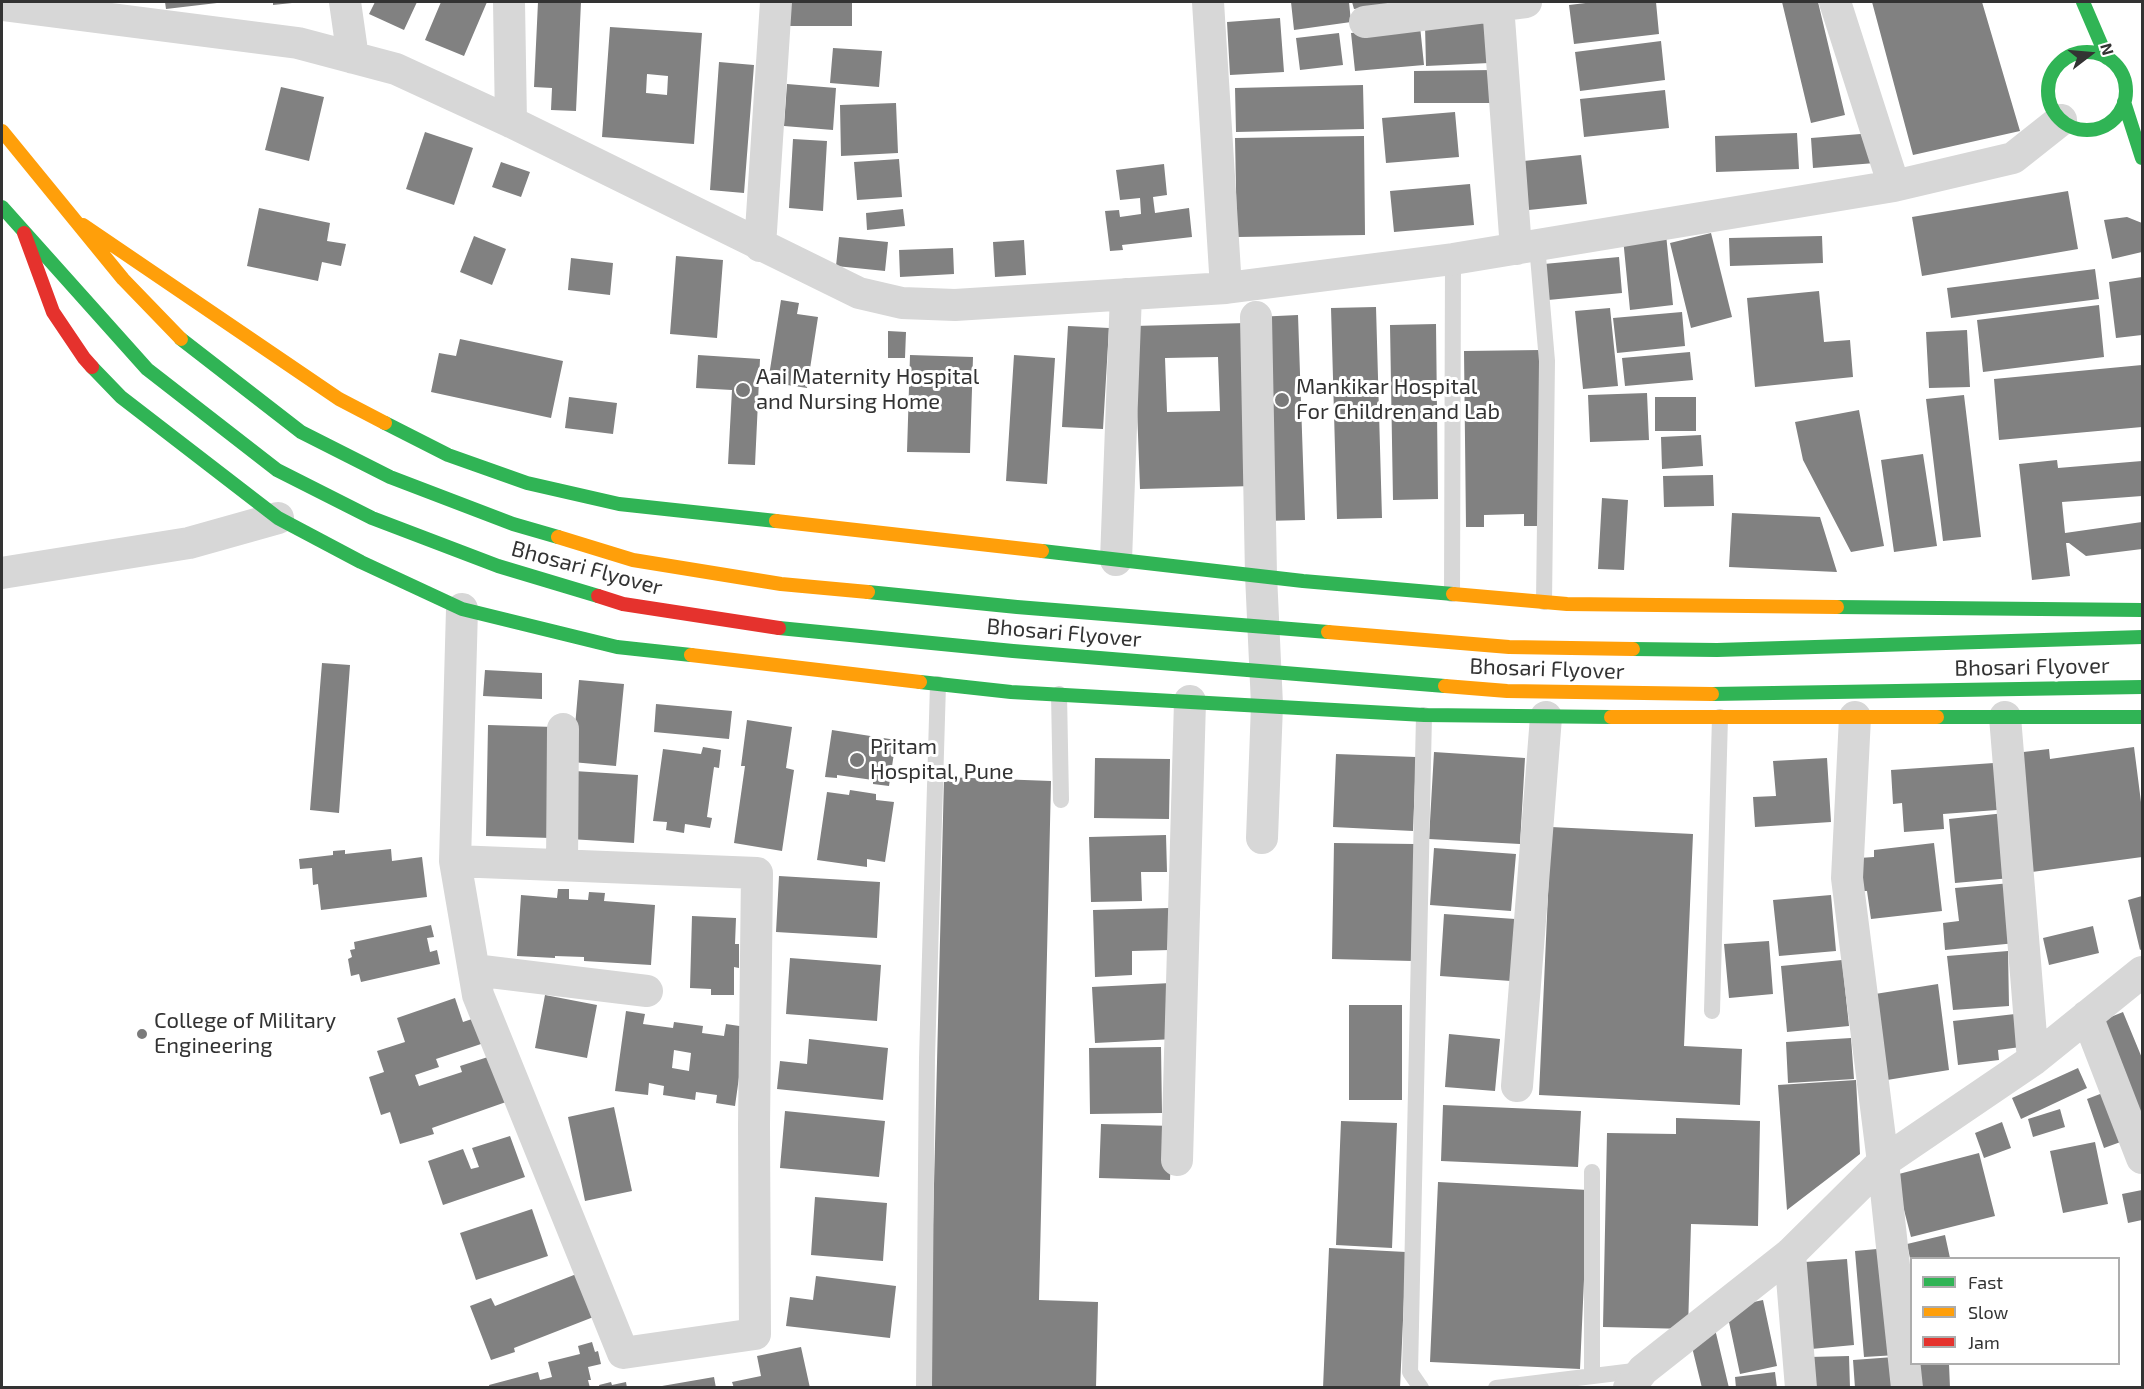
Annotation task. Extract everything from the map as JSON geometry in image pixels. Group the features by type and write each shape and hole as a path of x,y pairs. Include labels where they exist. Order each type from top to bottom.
{"main road":[{"path":"2083,2 2107,58"},
{"path":"2085,52 2096,53 2107,58 2123,77 2126,89 2119,114 2110,123 2098,129 2085,131 2072,127 2053,111 2048,89 2055,68 2064,60 2085,52"},
{"path":"2124,102 2142,158"},
{"name":"Bhosari Flyover","path":"2,131 123,279 177,336 301,432 390,477 513,524 633,560 781,584 1017,607 1509,647 1717,650 2142,637"},
{"path":"2,207 24,234 53,312 84,358 120,397 278,518 362,562 462,609 617,647 1011,692 1424,715 2142,717"},
{"path":"72,217 339,399 448,455 527,483 619,504 1303,581 1567,604 2142,610"},
{"name":"Bhosari Flyover","path":"24,234 147,369 278,470 372,518 498,566 623,604 775,628 1013,651 1507,691 1717,694 2142,687"}],"street":[{"path":"345,2 353,58"},
{"path":"509,2 511,122"},
{"path":"760,246 776,2"},
{"path":"1208,2 1226,288"},
{"path":"1835,2 1894,186"},
{"path":"1365,22 1512,3 1526,247"},
{"path":"2,6 147,13 298,43 396,69 511,122 859,293 902,303 956,305 1226,288 1453,259 1894,186 2013,158 2061,120"},
{"path":"1116,560 1126,294"},
{"path":"1256,317 1261,575 1267,705 1262,838"},
{"path":"2,573 189,543 278,518"},
{"path":"455,861 757,873 754,1125 755,1334 623,1353 478,995 455,861 462,609"},
{"path":"1177,1160 1190,701"},
{"path":"1517,1086 1546,717"},
{"path":"1855,717 1847,878 1883,1162 1907,1388"},
{"path":"2005,717 2033,1060"},
{"path":"562,865 563,729"},
{"path":"474,970 647,990"},
{"path":"1636,1379 1790,1254 1883,1162 2033,1060 2142,972"},
{"path":"2087,1016 2142,1158"},
{"path":"1790,1254 1801,1388"}],"lane":[{"path":"1526,247 1547,361 1544,602"},
{"path":"1452,594 1453,259"},
{"path":"924,1388 927,1058 938,684"},
{"path":"1059,694 1061,800"},
{"path":"1420,1388 1410,1372 1424,715"},
{"path":"1712,1011 1720,717"},
{"path":"1592,1172 1592,1376"},
{"path":"1496,1388 1592,1376 1636,1379"}],"building":[{"path":"165,2 217,2 217,3 166,9"},
{"path":"273,2 292,2 292,3 273,5"},
{"path":"375,2 417,2 404,30 369,14"},
{"path":"441,2 487,2 464,56 425,40"},
{"path":"538,2 581,2 576,111 551,110 552,88 534,87"},
{"path":"789,2 852,2 852,26 790,26"},
{"path":"1291,2 1349,2 1351,22 1294,30"},
{"path":"1352,2 1401,2 1401,3 1354,9"},
{"path":"1594,2 1656,2 1659,34 1574,44 1569,5"},
{"path":"1782,2 1818,2 1845,115 1811,123"},
{"path":"1872,2 1982,2 2020,131 1913,155"},
{"path":"1486,15 1489,63 1426,66 1425,25"},
{"path":"1280,18 1284,72 1230,75 1227,22"},
{"path":"1420,26 1424,65 1355,71 1351,33"},
{"path":"610,27 702,33 694,144 602,137","holes":["647,74 668,76 667,95 646,93"]},
{"path":"1339,33 1343,65 1300,70 1296,38"},
{"path":"1661,41 1665,80 1580,91 1575,52"},
{"path":"833,48 882,51 879,87 830,83"},
{"path":"719,62 754,65 744,193 710,190"},
{"path":"1493,70 1493,103 1414,103 1414,71"},
{"path":"787,84 836,88 833,130 784,126"},
{"path":"1363,85 1364,129 1236,132 1235,88"},
{"path":"281,87 324,97 309,161 265,150"},
{"path":"1665,90 1669,128 1584,137 1580,99"},
{"path":"896,103 898,153 841,156 840,105"},
{"path":"1455,112 1459,157 1386,163 1382,118"},
{"path":"425,132 473,148 454,205 406,189"},
{"path":"1797,133 1799,169 1716,172 1715,136"},
{"path":"1873,133 1875,163 1813,168 1811,138"},
{"path":"1364,136 1365,235 1237,237 1235,138"},
{"path":"793,139 827,141 823,211 789,208"},
{"path":"1581,155 1587,204 1519,211 1514,162"},
{"path":"899,159 902,197 857,200 854,162"},
{"path":"501,162 530,172 521,197 492,187"},
{"path":"1164,164 1167,195 1153,197 1155,213 1189,208 1192,237 1122,245 1123,250 1110,251 1105,211 1119,210 1120,217 1141,214 1140,198 1120,200 1116,170"},
{"path":"1470,184 1474,225 1394,232 1390,191"},
{"path":"2068,191 2078,249 1922,276 1912,217"},
{"path":"259,208 330,223 327,241 346,244 341,266 322,262 318,281 247,266"},
{"path":"903,209 905,226 867,230 866,213"},
{"path":"2127,217 2142,223 2142,252 2112,259 2104,220"},
{"path":"1711,233 1732,317 1691,328 1670,243"},
{"path":"1666,234 1673,305 1630,310 1623,238"},
{"path":"474,236 506,249 492,285 460,272"},
{"path":"1822,236 1823,263 1730,266 1729,238"},
{"path":"839,237 888,242 885,271 836,266"},
{"path":"1024,240 1026,275 995,277 993,242"},
{"path":"953,248 954,274 900,277 899,250"},
{"path":"676,256 723,260 717,338 670,334"},
{"path":"1619,257 1622,293 1548,300 1544,264"},
{"path":"571,258 613,263 610,295 568,290"},
{"path":"2095,269 2099,299 1951,318 1947,288"},
{"path":"2142,277 2142,335 2116,338 2109,282"},
{"path":"1819,291 1824,342 1850,340 1853,377 1755,387 1747,298"},
{"path":"781,300 799,303 797,314 818,317 807,388 768,382"},
{"path":"2099,305 2104,357 1983,372 1977,320"},
{"path":"1376,307 1382,518 1337,519 1331,308"},
{"path":"1610,308 1618,386 1583,389 1575,311"},
{"path":"1682,312 1685,346 1617,353 1613,318"},
{"path":"1298,315 1305,520 1263,521 1256,317"},
{"path":"1247,323 1253,486 1140,489 1134,326","holes":["1218,357 1220,411 1167,412 1165,358"]},
{"path":"1436,324 1438,499 1393,500 1390,325"},
{"path":"1068,326 1109,328 1103,429 1062,427"},
{"path":"1967,330 1970,387 1929,388 1926,332"},
{"path":"888,331 906,332 905,358 888,358"},
{"path":"460,339 563,361 551,418 431,392 439,353 456,356"},
{"path":"1541,350 1543,526 1524,526 1524,514 1484,515 1484,527 1466,527 1464,351"},
{"path":"1690,352 1693,380 1625,386 1622,358"},
{"path":"698,355 760,359 755,465 728,464 732,390 696,388"},
{"path":"910,355 973,357 970,453 907,452"},
{"path":"1014,355 1055,358 1047,484 1006,481"},
{"path":"2142,365 2142,427 1999,440 1994,379"},
{"path":"1647,393 1649,440 1590,442 1588,395"},
{"path":"1964,395 1981,537 1943,541 1926,399"},
{"path":"569,397 617,403 613,434 565,428"},
{"path":"1655,397 1696,397 1696,431 1655,431"},
{"path":"1859,410 1884,546 1851,552 1803,460 1795,422"},
{"path":"1701,435 1703,466 1662,469 1661,437"},
{"path":"1923,454 1937,546 1894,552 1881,460"},
{"path":"2057,460 2058,468 2142,461 2142,496 2062,502 2065,533 2142,522 2142,549 2086,556 2066,543 2070,576 2032,580 2019,464"},
{"path":"1713,475 1714,506 1664,507 1663,476"},
{"path":"1602,498 1628,500 1624,570 1598,569"},
{"path":"1732,513 1820,517 1837,572 1729,567"},
{"path":"322,663 350,665 339,813 310,810"},
{"path":"485,670 542,673 542,699 483,696"},
{"path":"579,680 624,684 616,766 572,762"},
{"path":"656,704 732,711 729,739 654,732"},
{"path":"747,720 792,727 786,768 794,770 782,851 734,843 745,766 741,766"},
{"path":"488,725 554,727 551,838 486,836"},
{"path":"832,730 896,740 889,786 873,784 873,780 837,775 837,778 825,777"},
{"path":"703,747 721,750 719,768 714,767 707,817 712,818 710,828 685,824 684,833 666,830 667,822 653,821 663,749 701,754"},
{"path":"2134,747 2142,810 2142,857 2032,872 2015,753 2049,749 2050,759"},
{"path":"1434,752 1525,758 1520,844 1429,839"},
{"path":"1336,754 1416,757 1413,831 1333,827"},
{"path":"1095,758 1170,759 1169,819 1094,818"},
{"path":"1827,758 1831,822 1755,827 1753,797 1776,796 1773,761"},
{"path":"1994,763 1997,810 1943,814 1944,829 1904,832 1902,803 1893,804 1891,770"},
{"path":"574,771 638,775 634,843 570,839"},
{"path":"944,777 1051,781 1039,1300 1098,1302 1096,1388 929,1388"},
{"path":"850,790 876,794 876,800 894,802 885,862 867,859 867,867 817,860 827,792 849,795"},
{"path":"2005,813 2011,878 1955,883 1949,819"},
{"path":"1551,827 1693,834 1684,1046 1742,1049 1740,1105 1539,1095"},
{"path":"1166,835 1167,872 1141,872 1142,901 1091,902 1089,837"},
{"path":"1334,843 1415,844 1413,961 1332,959"},
{"path":"1934,843 1942,911 1871,919 1867,891 1863,891 1859,858 1874,857 1874,850"},
{"path":"1434,848 1516,854 1511,911 1430,905"},
{"path":"391,849 392,861 422,857 427,897 321,910 318,884 313,885 312,868 300,869 299,859 333,855 333,851 345,850 345,854"},
{"path":"779,876 880,882 877,938 776,932"},
{"path":"2011,883 2016,943 1945,950 1943,923 1959,921 1955,888"},
{"path":"558,889 569,889 569,899 588,900 589,892 605,893 604,901 655,905 651,965 584,961 584,957 517,956 521,895 557,898"},
{"path":"1831,895 1836,951 1779,956 1773,900"},
{"path":"2142,896 2142,949 2140,950 2128,900"},
{"path":"1169,908 1170,950 1132,951 1132,975 1095,977 1093,910"},
{"path":"1444,914 1515,919 1511,981 1440,976"},
{"path":"692,916 736,918 735,944 739,944 739,968 734,967 734,995 711,995 711,989 690,988"},
{"path":"431,925 434,937 427,938 430,952 437,950 440,964 361,982 359,974 351,976 348,959 352,957 350,950 355,949 354,942"},
{"path":"2093,926 2099,953 2049,965 2043,938"},
{"path":"1769,941 1773,994 1729,998 1724,944"},
{"path":"2008,951 2009,1006 1953,1010 1947,956"},
{"path":"790,958 881,965 877,1021 786,1014"},
{"path":"1842,960 1849,1026 1787,1032 1781,966"},
{"path":"1171,983 1174,1039 1095,1043 1092,987"},
{"path":"1938,984 1949,1070 1887,1080 1875,994"},
{"path":"545,995 597,1005 587,1058 535,1048"},
{"path":"455,998 463,1022 478,1017 487,1042 436,1059 439,1067 415,1075 419,1086 462,1072 460,1066 491,1056 506,1102 432,1128 434,1134 400,1144 390,1112 381,1115 369,1077 384,1072 377,1051 405,1042 397,1018"},
{"path":"1349,1005 1402,1005 1402,1100 1349,1100"},
{"path":"626,1011 645,1014 643,1024 673,1028 674,1022 703,1026 702,1033 724,1036 726,1024 746,1027 735,1106 716,1103 717,1095 696,1092 695,1100 663,1095 664,1086 649,1083 648,1095 615,1091","holes":["674,1050 691,1053 689,1071 672,1068"]},
{"path":"2123,1012 2142,1058 2142,1132 2096,1023"},
{"path":"2024,1013 2028,1046 1998,1050 1999,1060 1958,1065 1953,1021"},
{"path":"1449,1034 1500,1039 1495,1091 1445,1087"},
{"path":"1851,1038 1854,1079 1788,1083 1786,1042"},
{"path":"809,1039 888,1048 883,1100 777,1089 780,1061 807,1064"},
{"path":"1161,1047 1162,1113 1090,1114 1089,1048"},
{"path":"2078,1068 2087,1088 2021,1119 2012,1098"},
{"path":"1856,1080 1860,1154 1787,1210 1778,1085"},
{"path":"2108,1091 2126,1140 2104,1148 2087,1099"},
{"path":"1443,1105 1581,1111 1578,1167 1441,1161"},
{"path":"614,1107 632,1191 585,1201 568,1117"},
{"path":"2060,1109 2065,1127 2033,1137 2028,1119"},
{"path":"785,1111 885,1121 879,1177 780,1168"},
{"path":"1676,1118 1760,1121 1758,1226 1691,1224 1688,1329 1603,1327 1607,1133 1676,1134"},
{"path":"1341,1121 1397,1123 1392,1248 1336,1245"},
{"path":"2002,1122 2011,1148 1984,1158 1975,1133"},
{"path":"1101,1124 1172,1126 1170,1180 1099,1178"},
{"path":"510,1136 525,1177 443,1205 428,1161 463,1149 471,1169 479,1167 472,1148"},
{"path":"2095,1142 2108,1204 2063,1213 2050,1151"},
{"path":"1979,1153 1995,1216 1911,1237 1895,1175"},
{"path":"1438,1182 1588,1190 1580,1369 1430,1362"},
{"path":"2142,1190 2142,1220 2128,1223 2122,1194"},
{"path":"815,1197 887,1203 883,1261 811,1255"},
{"path":"532,1209 548,1256 476,1280 460,1233"},
{"path":"1945,1235 1950,1257 1910,1258 1907,1244"},
{"path":"1329,1248 1406,1252 1400,1388 1323,1388"},
{"path":"1888,1248 1897,1355 1864,1357 1855,1251"},
{"path":"1847,1259 1854,1345 1811,1349 1805,1262"},
{"path":"579,1273 596,1316 514,1348 515,1352 491,1360 470,1306 491,1298 495,1306"},
{"path":"816,1276 896,1286 890,1338 786,1326 790,1297 813,1300"},
{"path":"1763,1300 1777,1366 1740,1374 1726,1308"},
{"path":"1715,1329 1729,1388 1702,1388 1689,1335"},
{"path":"592,1342 595,1352 598,1351 601,1364 588,1367 590,1388 490,1388 489,1385 538,1372 540,1380 552,1377 548,1362 580,1354 578,1346"},
{"path":"801,1347 810,1388 734,1388 732,1382 761,1376 757,1356"},
{"path":"1849,1356 1850,1388 1810,1388 1809,1357"},
{"path":"1894,1357 1896,1388 1855,1388 1853,1360"},
{"path":"1916,1365 1949,1365 1950,1388 1917,1388"},
{"path":"1775,1372 1777,1388 1736,1388 1735,1377"},
{"path":"714,1377 716,1388 662,1388 662,1386"},
{"path":"611,1382 612,1385 626,1382 627,1388 600,1388 599,1385"}],"traffic: fast":[{"path":"2083,2 2107,58"},
{"path":"2087,52 2102,55 2119,69 2126,91 2123,106 2109,123 2087,130 2072,127 2055,113 2048,91 2051,76 2065,59 2087,52"},
{"path":"2124,102 2142,158"},
{"path":"2,207 147,369 277,470 372,518 498,566 598,596"},
{"path":"181,339 301,432 390,477 513,524 558,537"},
{"path":"92,367 121,397 278,518 361,562 462,609 617,647 691,655"},
{"path":"385,423 448,455 527,483 619,504 776,521"},
{"path":"1042,551 1303,581 1453,594"},
{"path":"868,592 1017,607 1328,632"},
{"path":"1837,607 2142,610"},
{"path":"779,628 1013,651 1445,686"},
{"path":"1633,649 1717,650 2142,637"},
{"path":"920,682 1011,692 1424,715 1611,717"},
{"path":"1712,694 2142,687"},
{"path":"1937,717 2142,717"}],"traffic: slow":[{"path":"2,131 123,279 181,339"},
{"path":"83,225 339,399 385,423"},
{"path":"776,521 1042,551"},
{"path":"558,537 633,560 781,584 868,592"},
{"path":"1453,594 1567,604 1837,607"},
{"path":"1328,632 1509,647 1633,649"},
{"path":"691,655 920,682"},
{"path":"1445,686 1507,691 1712,694"},
{"path":"1611,717 1937,717"}],"traffic: jam":[{"path":"24,233 53,312 92,367"},
{"path":"598,596 623,604 779,628"}],"place":[{"name":"Aai Maternity Hospital and Nursing Home","path":"743,390"},
{"name":"Mankikar Hospital For Children and Lab","path":"1282,400"},
{"name":"Pritam Hospital, Pune","path":"857,760"},
{"name":"College of Military Engineering","path":"142,1034"}]}
